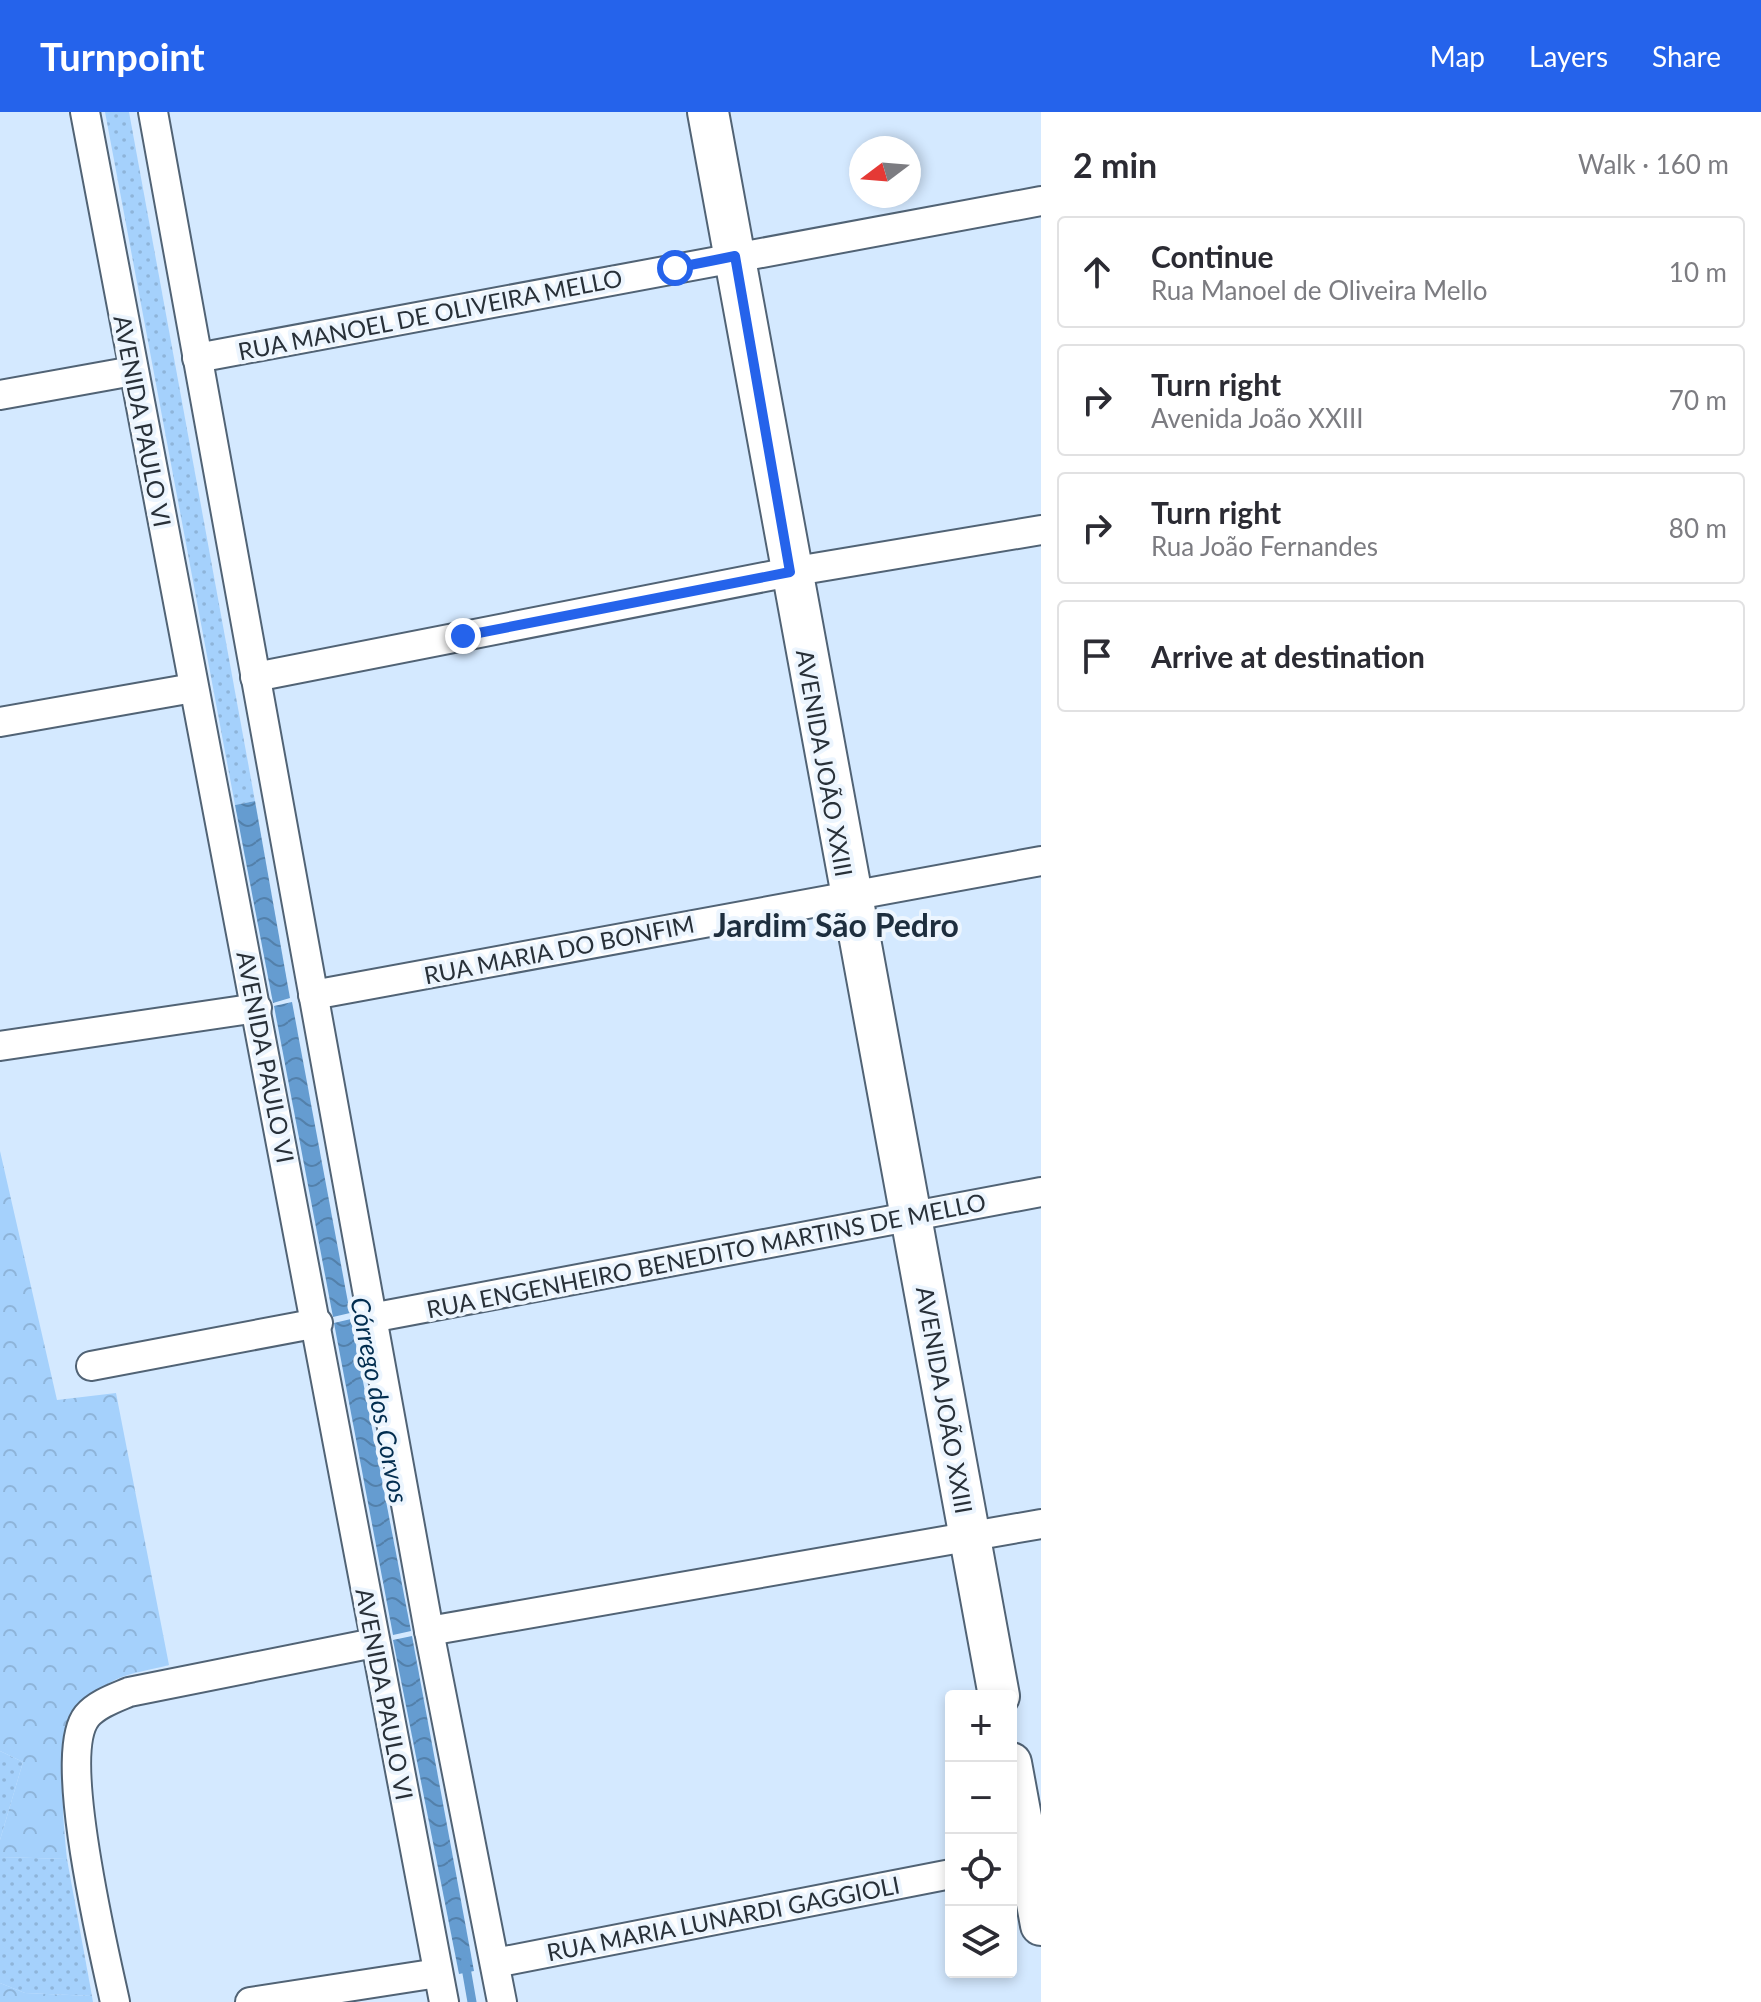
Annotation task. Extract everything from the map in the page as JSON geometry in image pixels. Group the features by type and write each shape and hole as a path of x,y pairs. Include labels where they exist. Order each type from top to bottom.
{"street":[{"name":"AVENIDA PAULO VI","path":"85,112 193,688 318,1323 374,1643 444,2002"},
{"path":"153,112 371,1318 502,2002"},
{"name":"AVENIDA JOÃO XXIII","path":"708,112 790,572 998,1690"},
{"name":"RUA MANOEL DE OLIVEIRA MELLO","path":"197,358 1041,201"},
{"path":"0,395 133,371"},
{"path":"255,677 790,572 1041,530"},
{"path":"0,722 193,688"},
{"name":"RUA MARIA DO BONFIM","path":"313,995 1041,861"},
{"path":"0,1046 257,1008"},
{"name":"RUA ENGENHEIRO BENEDITO MARTINS DE MELLO","path":"371,1318 1041,1192"},
{"path":"91,1366 318,1323"},
{"path":"429,1631 1041,1524"},
{"path":"115,2002 78,1802 80,1740 85,1718 99,1705 129,1692 374,1643"},
{"path":"1017,1799 1041,1925"},
{"name":"RUA MARIA LUNARDI GAGGIOLI","path":"495,1963 945,1875"},
{"path":"250,2002 438,1973"}],"green space":[{"path":"105,112 129,112 255,801 235,805"},
{"path":"0,1151 57,1400 116,1393 169,1665 115,1680 95,1694 80,1712 65,1759 63,1811 67,1859 0,1857 0,1840 23,1762 0,1751"},
{"path":"0,1751 23,1762 0,1840"},
{"path":"0,1857 67,1859 92,1996 25,1993 0,1983"},
{"path":"0,1983 25,1993 92,1996 93,2002 0,2002"}],"water":[{"path":"255,801 290,998 273,1003 235,805"},
{"path":"292,1002 350,1313 333,1317 274,1006"},
{"path":"351,1319 411,1631 393,1635 334,1323"},
{"path":"412,1636 474,1971 459,1974 393,1640"}],"waterway":[{"name":"Córrego dos Corvos","path":"465,1962 472,2002"}],"district":[{"name":"Jardim São Pedro","path":"836,924"}],"route":[{"path":"463,636 790,572 735,256 675,268"}]}
